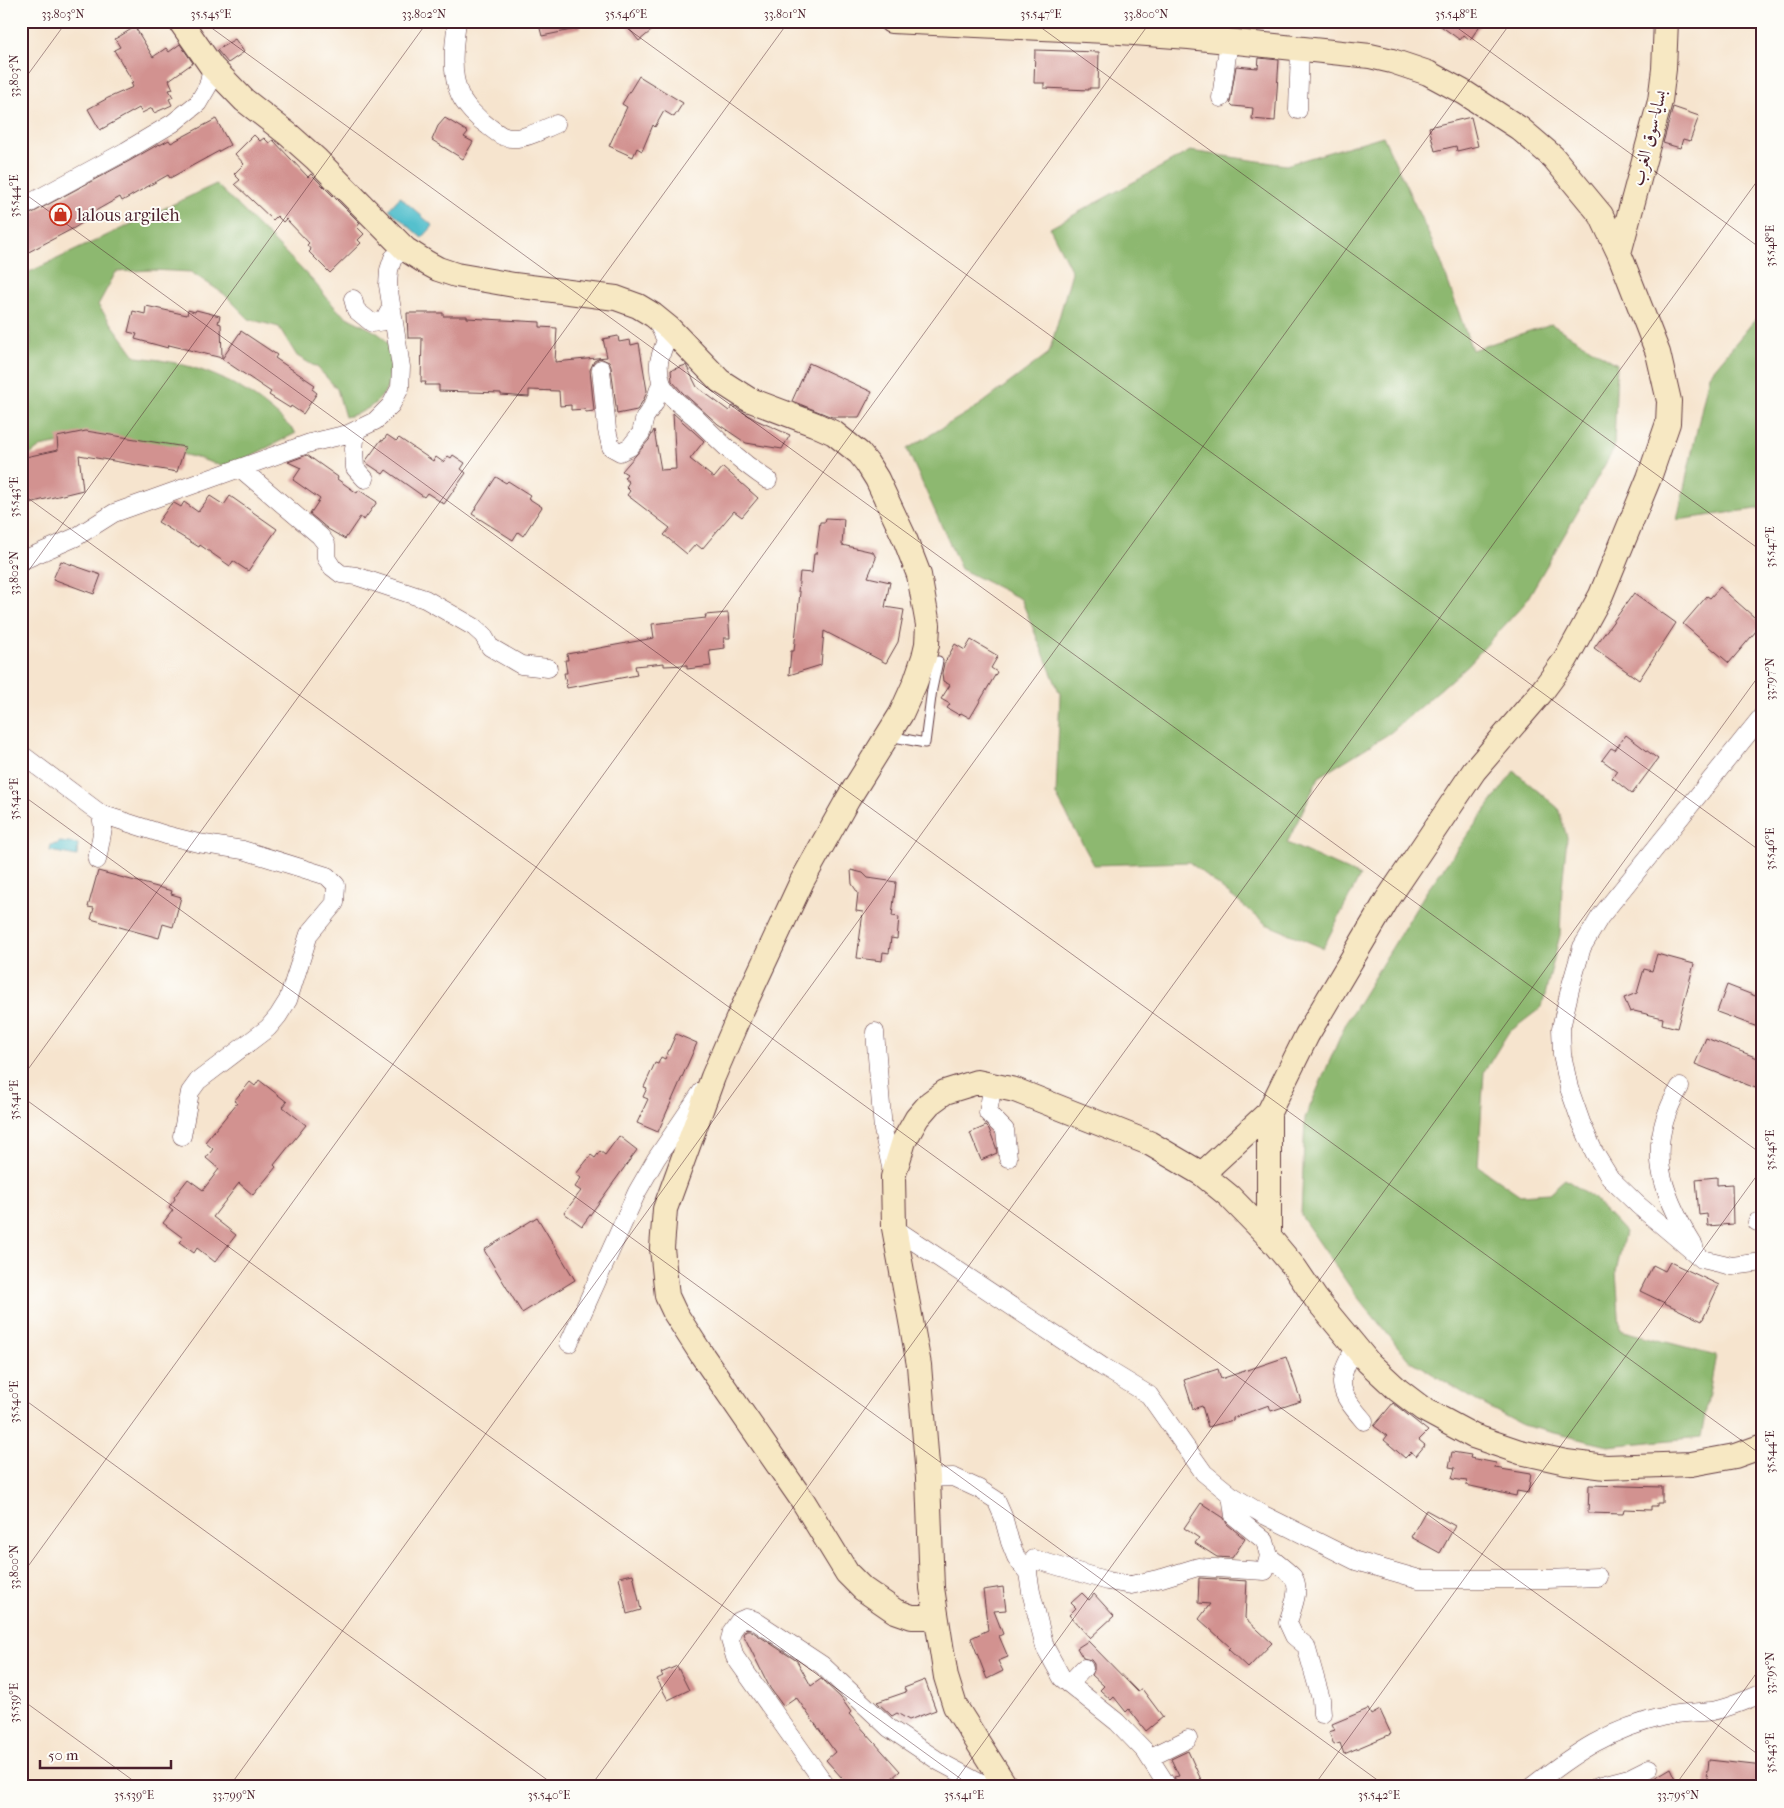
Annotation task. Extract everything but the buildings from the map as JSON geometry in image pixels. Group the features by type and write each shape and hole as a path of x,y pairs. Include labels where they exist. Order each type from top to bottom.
{"street":[{"path":"180,21 212,67 244,100 289,135 406,249 427,264 456,275 514,285 616,298 638,306 669,328 720,381 748,399 834,433 859,453 877,479 905,539 919,575 928,625 927,644 915,682 901,714 848,799 802,881 713,1077 665,1209 662,1248 667,1296 674,1313 803,1501 847,1573 863,1589 895,1612 912,1617 936,1617"},
{"path":"457,21 454,53 455,77 460,95 474,113 500,135 508,138 526,136 556,124"},
{"path":"891,21 1106,32 1229,41 1370,56 1428,73 1465,93 1519,128 1554,157 1601,214 1620,253 1658,353 1669,401 1668,423 1638,505 1601,595 1566,659 1540,694 1474,771 1402,877 1307,1035 1269,1112 1202,1174"},
{"name":"بسايا-سوق الغرب","path":"1620,253 1660,101 1664,69 1666,21"},
{"path":"1221,98 1229,41"},
{"path":"1298,110 1300,48"},
{"path":"21,208 173,123 198,103 208,86 212,67"},
{"path":"21,561 76,537 114,513 310,443 356,431 375,421 391,405 400,388 401,367 388,285 389,270 393,258 406,249"},
{"path":"353,299 356,310 372,323 384,321 391,308"},
{"path":"601,369 607,430 612,447 620,452 630,447 640,433 645,417 654,404 661,383 658,361 666,340 653,315"},
{"path":"661,383 679,404 694,416 720,443 745,465 768,480"},
{"path":"356,431 354,449 355,468 365,479"},
{"path":"240,468 320,536 326,544 326,558 332,567 341,574 356,576 425,599 474,626 483,635 490,647 521,665 548,668"},
{"path":"1763,715 1600,917 1582,948 1570,985 1562,1028 1562,1054 1569,1088 1594,1152 1610,1178 1638,1205 1702,1259 1732,1266 1763,1262"},
{"path":"21,754 101,814 166,835 198,843 243,850 327,876 336,885 335,903 309,934 288,1000 268,1028 198,1081 190,1092 182,1136"},
{"path":"97,860 103,828 101,814"},
{"path":"875,1032 883,1130 893,1177 894,1228 919,1365 928,1478 932,1588 946,1677 955,1706 1006,1787"},
{"path":"569,1343 637,1192 687,1111 713,1077"},
{"path":"893,1177 904,1141 917,1118 930,1103 945,1092 962,1086 977,1082 993,1084 1058,1106 1149,1143 1202,1174 1229,1196 1268,1237 1295,1268 1316,1298 1368,1362 1398,1390 1423,1409 1473,1436 1520,1452 1566,1462 1606,1467 1651,1467 1690,1464 1726,1458 1763,1446"},
{"path":"993,1084 988,1113 1005,1130 1008,1158"},
{"path":"1680,1087 1663,1124 1658,1149 1659,1162 1663,1180 1680,1224 1702,1259"},
{"path":"1268,1237 1269,1112"},
{"path":"894,1228 1149,1395 1204,1473 1232,1495 1264,1515 1356,1561 1419,1579 1598,1577"},
{"path":"1355,1348 1344,1367 1341,1381 1348,1402 1364,1421"},
{"path":"928,1478 953,1477 980,1489 996,1500 1016,1557 1028,1573"},
{"path":"1232,1495 1234,1516 1264,1541 1269,1556 1282,1569 1293,1576 1298,1586 1288,1623 1294,1636 1306,1646 1321,1699 1322,1714"},
{"path":"1168,1787 1148,1754 1117,1722 1062,1678 1045,1647 1031,1592 1028,1573 1029,1565 1034,1559 1108,1581 1131,1585 1198,1567 1265,1572 1269,1556"},
{"path":"827,1787 735,1657 730,1640 732,1631 739,1621 746,1618 754,1620 822,1665 889,1728 940,1762 986,1787"},
{"path":"1069,1684 1084,1668"},
{"path":"1713,1711 1753,1687 1763,1684"},
{"path":"1531,1787 1565,1760 1594,1742 1622,1729 1667,1715 1713,1711 1749,1700 1763,1693"},
{"path":"1148,1754 1188,1739"},
{"path":"1148,1754 1160,1787"},
{"path":"1590,1787 1629,1778 1649,1768"}],"lane":[{"path":"887,736 925,743 932,688 938,661"}],"green space":[{"path":"1383,136 1440,259 1472,350 1551,324 1617,364 1614,449 1525,603 1468,665 1390,733 1319,777 1287,843 1360,876 1323,948 1266,924 1189,862 1094,865 1056,795 1060,694 1021,599 961,569 907,449 980,405 1049,353 1072,272 1050,228 1190,151 1286,165"},
{"path":"216,184 313,281 340,312 382,336 389,348 392,362 392,372 385,391 373,405 345,417 337,389 318,368 297,356 279,327 249,319 224,294 191,272 151,270 116,272 98,305 136,357 182,365 223,379 243,389 261,402 296,433 227,468 198,458 101,435 40,447 21,462 21,353 31,345 23,275"},
{"path":"1763,310 1763,508 1677,520 1709,375"},
{"path":"1514,771 1558,808 1567,837 1560,935 1542,1007 1508,1033 1484,1072 1478,1166 1520,1195 1549,1193 1565,1179 1592,1197 1625,1232 1616,1271 1620,1330 1716,1355 1701,1437 1608,1446 1522,1425 1475,1400 1408,1359 1355,1294 1301,1216 1305,1118 1346,1023 1426,892"}],"water":[{"path":"400,197 433,226 422,238 389,209"},
{"path":"60,842 78,844 77,856 50,851 51,845"}],"place":[{"name":"lalous argileh","path":"61,215"}]}
